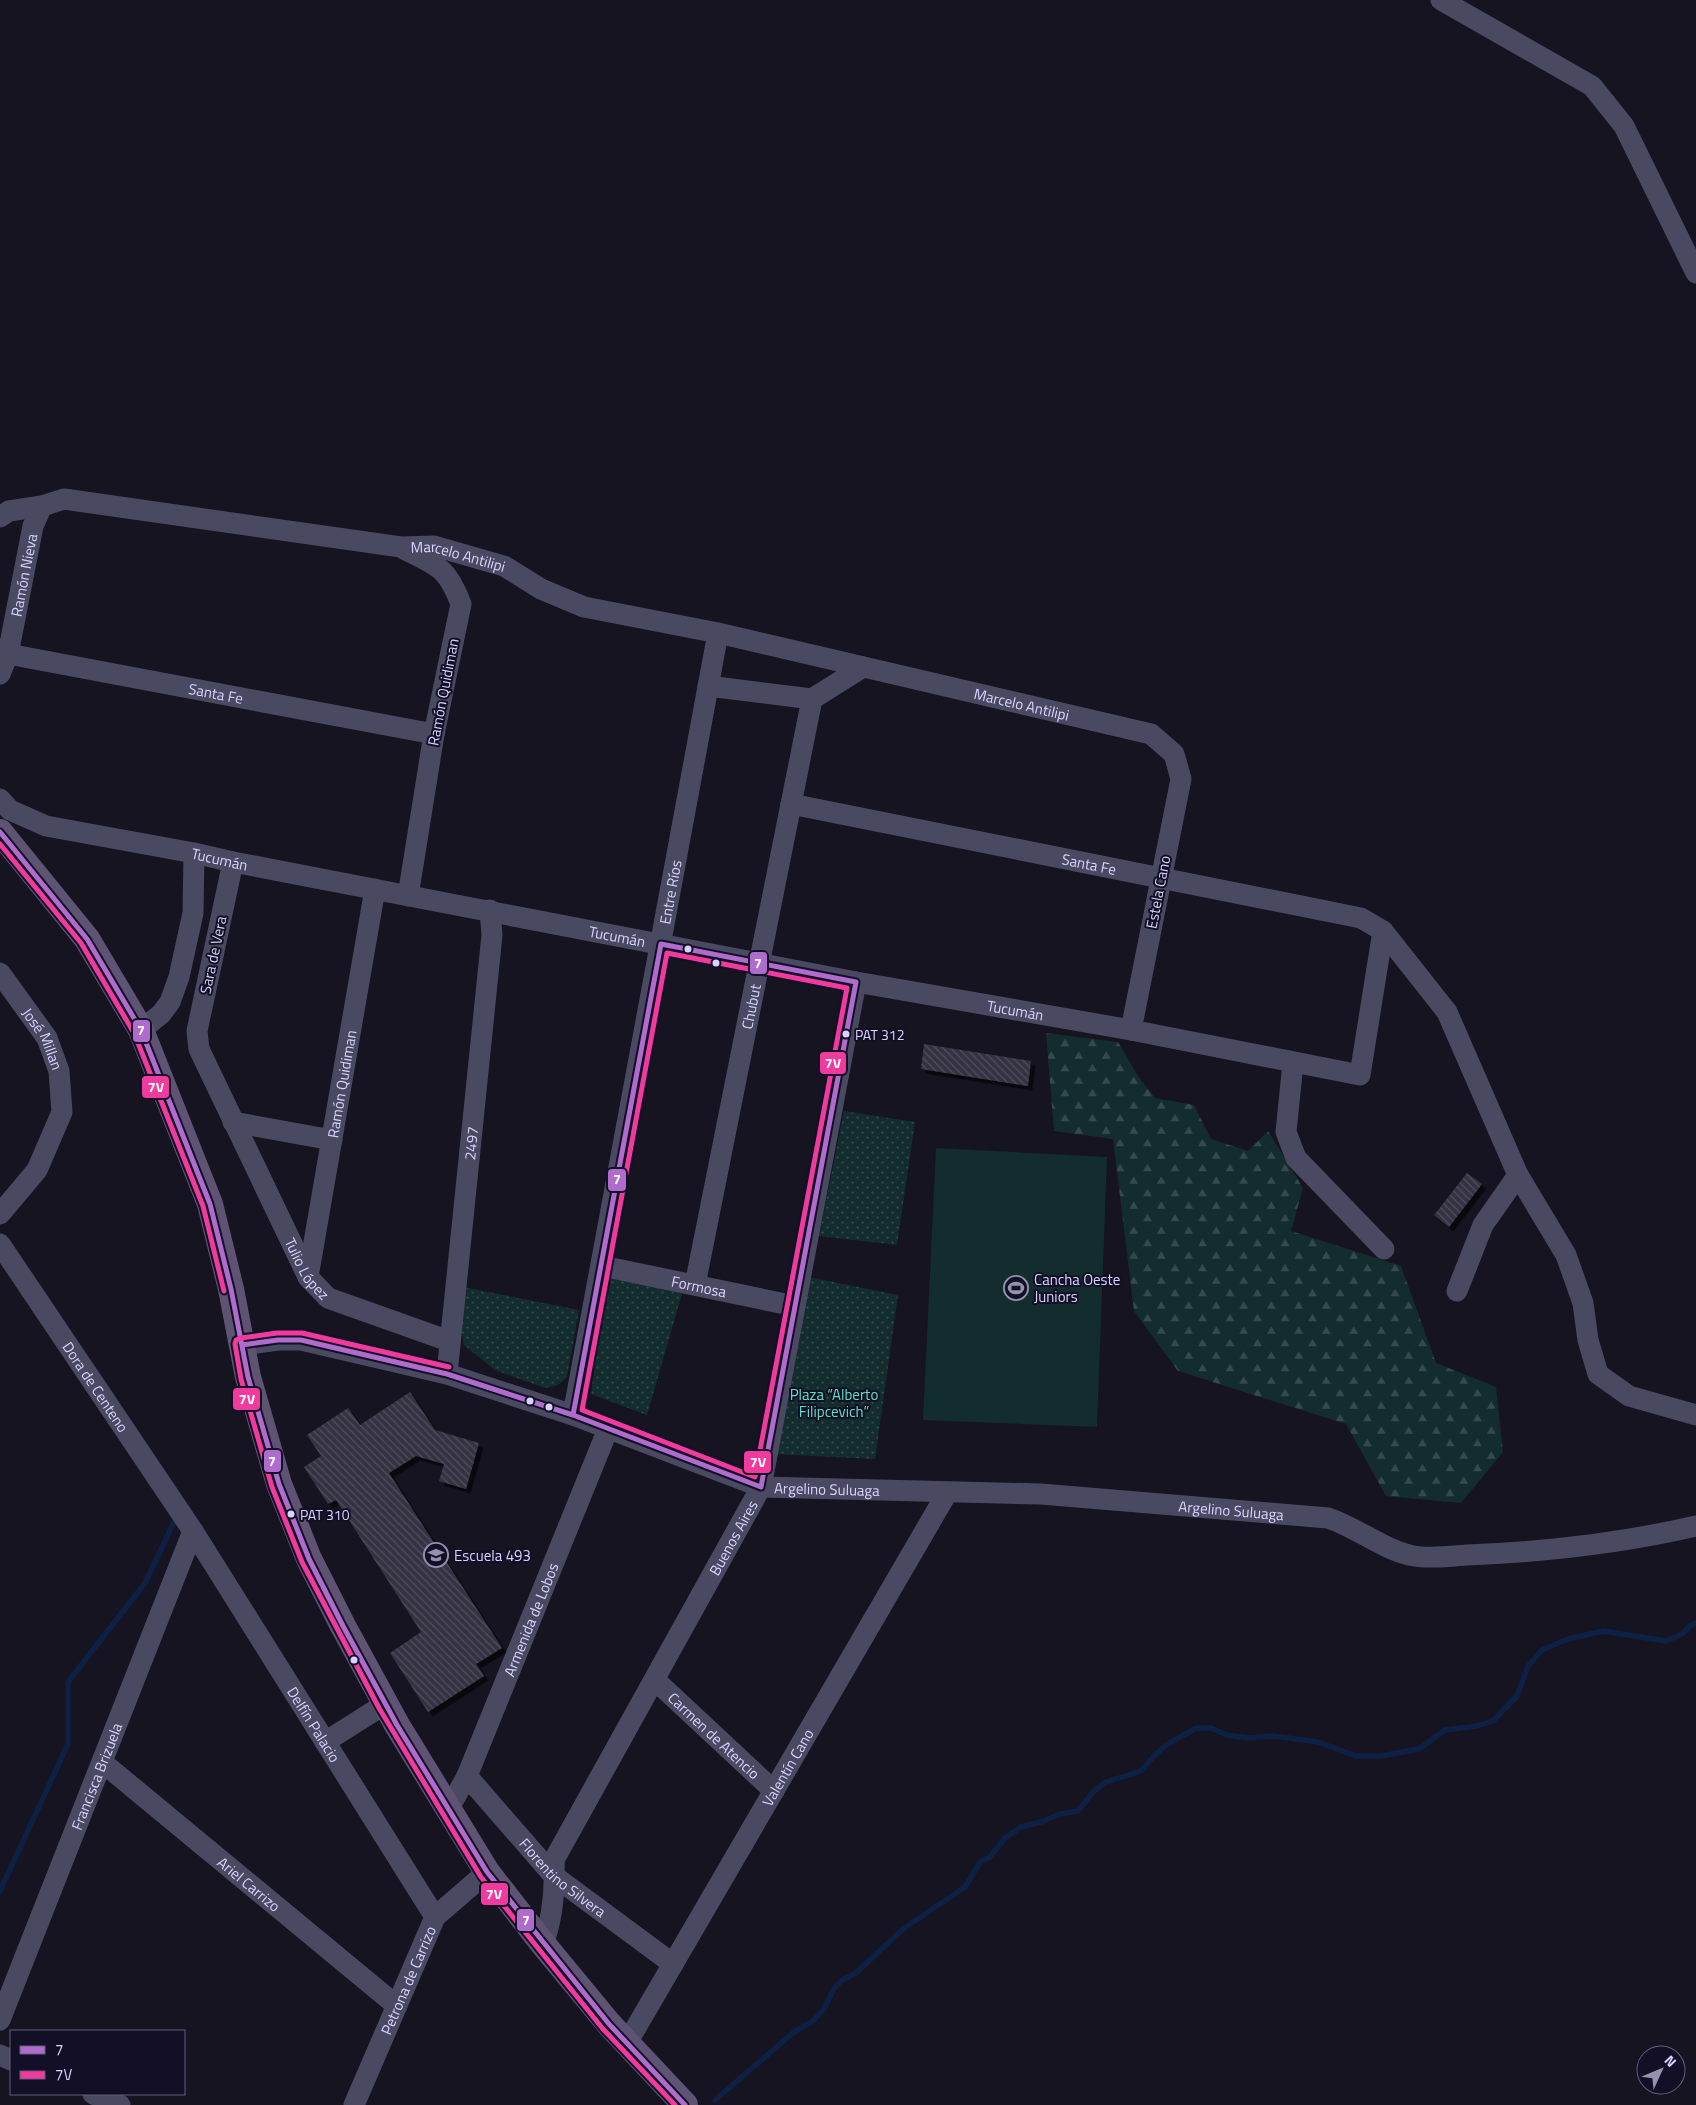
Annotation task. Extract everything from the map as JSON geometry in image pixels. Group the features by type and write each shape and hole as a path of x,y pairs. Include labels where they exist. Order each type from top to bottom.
{"main road":[{"path":"0,832 87,939 141,1030 210,1204 231,1289 248,1378 279,1484 309,1559 385,1704 487,1872 543,1944 627,2043 685,2105"}],"street":[{"path":"1441,0 1592,86 1624,126 1696,274"},
{"name":"Marcelo Antilipi","path":"0,517 9,511 42,506 64,499 401,547 434,546 504,566 541,589 584,607 718,633 1151,734 1174,754"},
{"name":"Ramón Nieva","path":"0,674 33,526 42,506"},
{"name":"Ramón Quidiman","path":"401,547 439,566 454,585 461,604 434,734 408,896"},
{"name":"Entre Ríos","path":"573,1415 718,633"},
{"name":"Santa Fe","path":"4,652 434,734"},
{"path":"708,686 812,699 863,667"},
{"name":"Chubut","path":"695,1285 812,699"},
{"name":"Estela Cano","path":"1131,1030 1181,778 1174,754"},
{"name":"Tucumán","path":"0,800 10,810 46,826 856,982 1131,1030 1360,1075 1383,931"},
{"name":"Santa Fe","path":"791,804 1361,918 1383,931"},
{"path":"141,1030 166,1008 180,977 193,914 194,853"},
{"name":"Sara de Vera","path":"199,1049 197,1031 233,862"},
{"name":"Ramón Quidiman","path":"308,1277 375,890"},
{"name":"2497","path":"447,1374 492,935 490,910"},
{"path":"1383,931 1447,1012 1518,1175 1566,1255 1583,1303 1588,1340 1598,1374 1629,1396 1696,1415"},
{"name":"José Millan","path":"0,973 47,1038 59,1071 62,1112 37,1170 0,1214"},
{"name":"Buenos Aires","path":"543,1944 549,1929 554,1860 761,1487 856,982"},
{"name":"Tulio López","path":"199,1049 308,1277 328,1298 449,1341"},
{"path":"1293,1063 1286,1132 1296,1158 1384,1249"},
{"path":"233,1122 332,1140"},
{"path":"1457,1291 1483,1226 1518,1175"},
{"name":"Dora de Centeno","path":"0,1244 193,1531"},
{"name":"Formosa","path":"602,1266 795,1306"},
{"name":"Argelino Suluaga","path":"242,1345 261,1341 300,1340 447,1374 573,1415 761,1487 1041,1494 1328,1518 1346,1524 1400,1553 1417,1557 1505,1554 1654,1536 1696,1526"},
{"name":"Armenida de Lobos","path":"448,1810 467,1776 608,1428"},
{"name":"Valentín Cano","path":"627,2043 947,1493"},
{"name":"Delfín Palacio","path":"193,1531 435,1917"},
{"name":"Francisca Brizuela","path":"0,2020 193,1531"},
{"name":"Carmen de Atencio","path":"655,1680 774,1791"},
{"path":"326,1742 385,1704"},
{"name":"Ariel Carrizo","path":"102,1762 397,2006"},
{"name":"Florentino Silvera","path":"467,1776 554,1876 673,1964"},
{"name":"Petrona de Carrizo","path":"354,2105 435,1917 487,1872"},
{"path":"95,2095 120,2105"}],"green space":[{"path":"1046,1033 1118,1042 1138,1076 1155,1098 1194,1105 1211,1139 1248,1151 1268,1131 1303,1188 1291,1231 1401,1266 1436,1363 1496,1387 1503,1452 1461,1503 1386,1496 1346,1424 1178,1371 1134,1311 1113,1139 1054,1131"},
{"path":"844,1111 915,1122 897,1245 819,1236"},
{"name":"Cancha Oeste Juniors","path":"936,1148 1107,1157 1097,1427 923,1420"},
{"path":"607,1273 683,1290 647,1415 591,1394"},
{"name":"Plaza “Alberto Filipcevich”","path":"809,1277 898,1295 875,1459 774,1454"},
{"path":"463,1287 579,1310 567,1377 558,1385 545,1388 495,1370 464,1345 458,1308"}],"building":[{"path":"924,1044 1031,1061 1028,1086 921,1069"},
{"path":"1467,1173 1482,1184 1449,1227 1434,1215"},
{"path":"410,1392 435,1430 479,1443 466,1489 439,1481 444,1464 416,1456 389,1473 502,1648 476,1664 484,1676 428,1712 390,1653 421,1632 336,1500 328,1504 304,1467 321,1456 307,1435 348,1408 360,1425"}],"waterway":[{"path":"0,1891 68,1744 68,1682 145,1583 173,1524"},
{"path":"715,2100 794,2032 813,2021 824,2009 835,1987 841,1981 857,1972 903,1929 965,1887 981,1861 989,1858 1005,1838 1021,1827 1041,1822 1060,1814 1078,1811 1094,1791 1106,1782 1141,1771 1166,1745 1196,1728 1211,1728 1227,1735 1248,1738 1273,1736 1318,1742 1356,1756 1381,1756 1419,1749 1445,1730 1477,1726 1493,1721 1517,1696 1528,1666 1542,1650 1568,1639 1604,1631 1666,1641 1682,1634 1691,1625 1696,1623"}],"transit line":[{"name":"7","path":"0,832 87,939 141,1030 210,1204 231,1289 248,1377 279,1484 309,1559 343,1626 397,1725 487,1872 609,2024 685,2105"},
{"name":"7V","path":"0,844 81,943 134,1033 203,1206 224,1291"},
{"name":"7","path":"661,944 856,982"},
{"name":"7","path":"573,1415 661,944"},
{"name":"7V","path":"667,953 847,988 755,1477 582,1410 667,953"},
{"name":"7","path":"761,1487 856,982"},
{"name":"7V","path":"449,1367 302,1333 277,1333 241,1338 236,1340 235,1344 241,1379 272,1487 302,1562 379,1708 481,1877 603,2029 675,2105"},
{"name":"7","path":"242,1345 278,1340 301,1340 447,1374 573,1415 761,1487"}],"place":[{"name":"PAT 312","path":"846,1034"},
{"name":"Cancha Oeste Juniors","path":"1016,1288"},
{"name":"PAT 310","path":"291,1514"},
{"name":"Escuela 493","path":"436,1555"}]}
